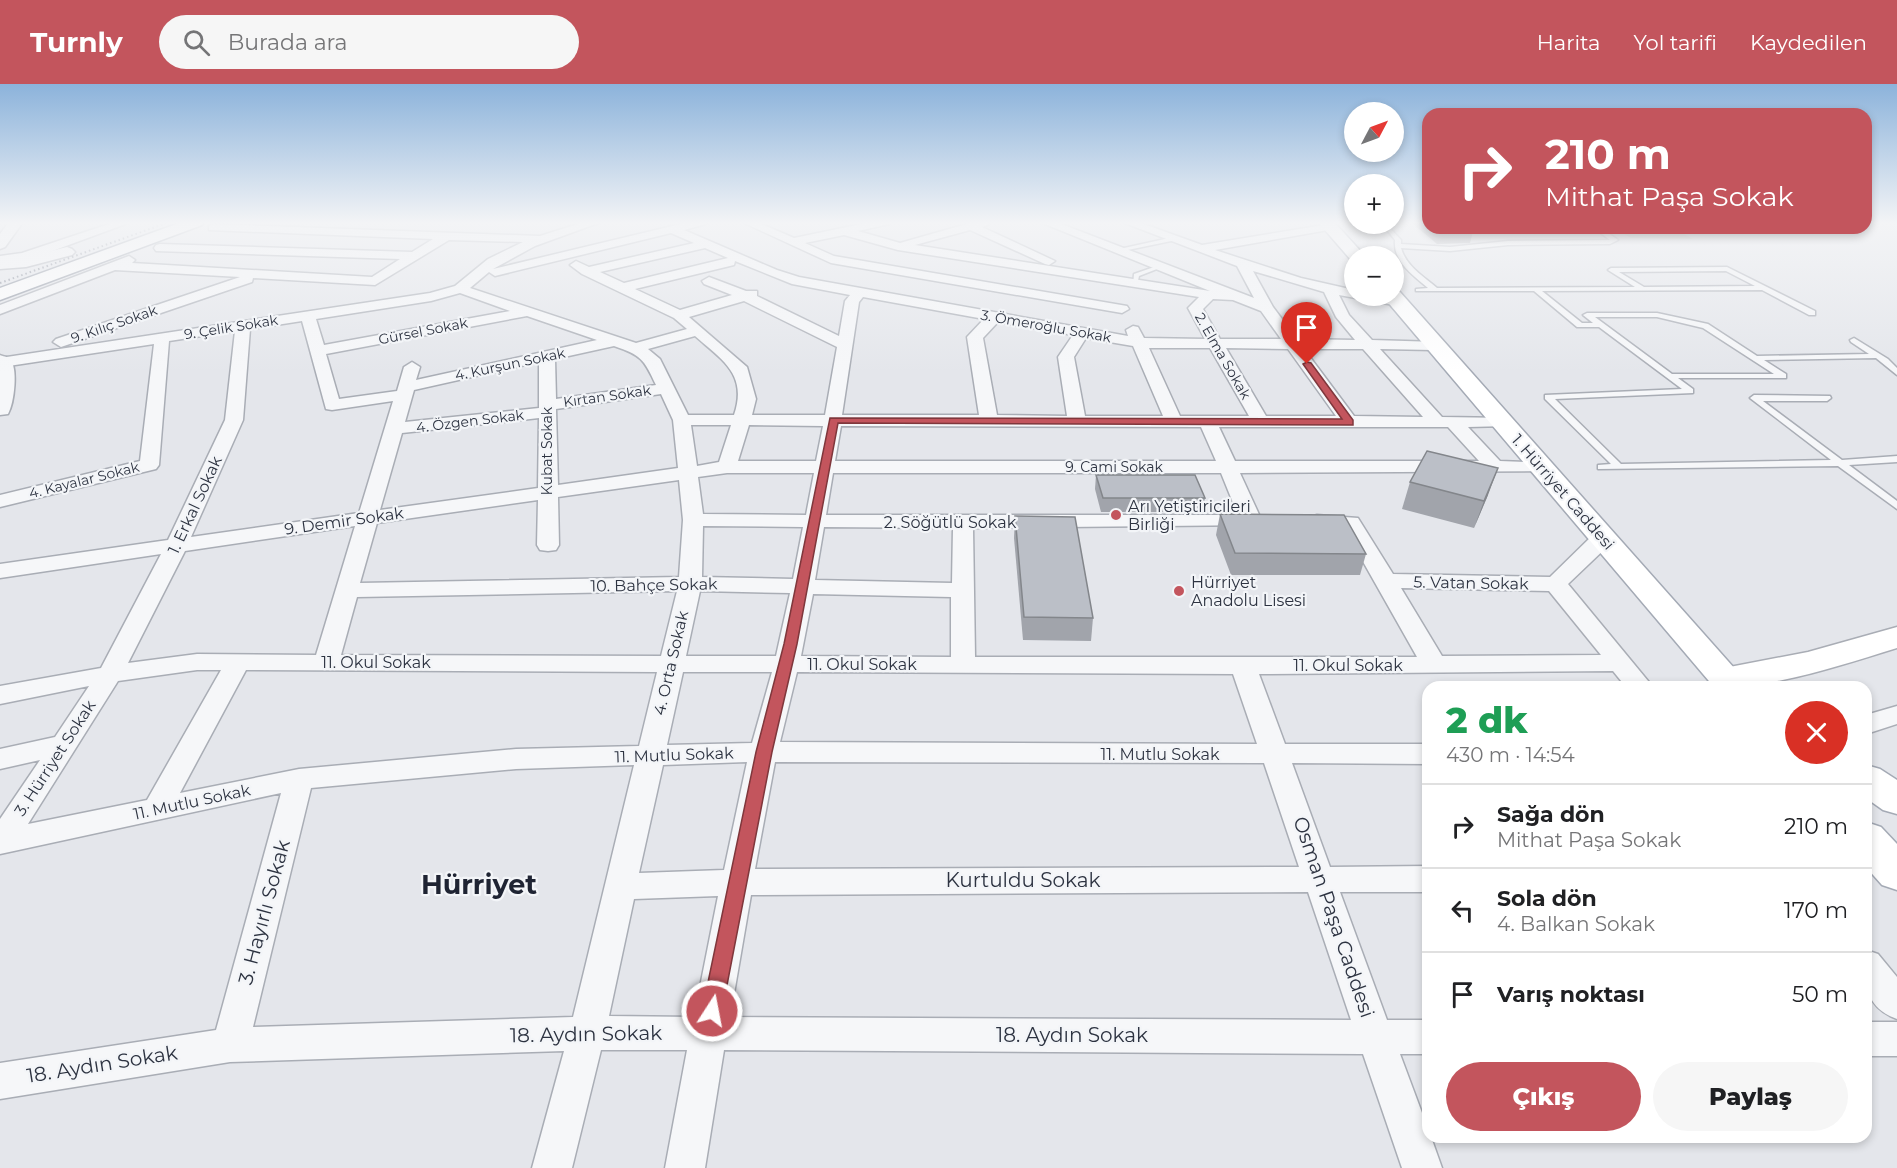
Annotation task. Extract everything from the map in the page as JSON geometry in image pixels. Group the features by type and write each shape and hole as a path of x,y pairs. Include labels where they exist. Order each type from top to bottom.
{"main road":[{"path":"0,294 58,273"},
{"name":"1. Hürriyet Caddesi","path":"1404,298 1433,345 1729,681"},
{"path":"1734,681 1813,662 1897,637"},
{"path":"1812,681 1897,660"},
{"path":"1872,783 1897,799"},
{"path":"1872,845 1897,873"}],"street":[{"path":"0,310 98,273"},
{"path":"221,273 375,281 388,273"},
{"path":"466,283 479,273"},
{"name":"9. Çelik Sokak","path":"1,362 431,297 466,283 506,273"},
{"path":"591,273 679,315 739,367 748,399 728,467"},
{"path":"621,288 684,273"},
{"name":"3. Ömeroğlu Sokak","path":"757,273 772,284 797,281 1140,343 1433,345"},
{"path":"679,315 746,296 792,273"},
{"path":"908,273 1122,309"},
{"path":"911,302 958,273"},
{"path":"1070,273 1210,295 1233,296"},
{"path":"1174,273 1266,308"},
{"path":"1247,273 1266,308 1349,422"},
{"path":"1273,273 1344,292"},
{"name":"9. Kılıç Sokak","path":"1,362 260,275"},
{"path":"709,281 746,296 845,345"},
{"name":"4. Orta Sokak","path":"466,283 528,311 625,345 652,359 682,420 693,520 690,584 586,1033 552,1168"},
{"path":"1135,284 1125,295 1122,309 1140,343 1174,421"},
{"path":"1330,290 1343,317 1366,345 1495,467"},
{"path":"685,1168 737,882 764,752 786,663 834,420 852,301 859,293"},
{"name":"2. Elma Sokak","path":"1210,295 1196,308 1261,422"},
{"name":"Gürsel Sokak","path":"317,351 528,311"},
{"path":"308,316 317,351"},
{"path":"989,421 975,337 994,317"},
{"name":"1. Erkal Sokak","path":"110,674 177,545 234,420 243,326"},
{"name":"4. Kurşun Sokak","path":"317,351 332,405 405,391 547,357 697,331"},
{"path":"1077,421 1066,357 1082,333"},
{"name":"4. Kayalar Sokak","path":"0,501 149,465 162,338"},
{"name":"Kubat Sokak","path":"547,357 548,545"},
{"path":"0,409 1,362"},
{"path":"326,662 412,367"},
{"name":"Kırtan Sokak","path":"547,408 668,388"},
{"name":"4. Özgen Sokak","path":"393,429 547,408"},
{"path":"682,420 1502,422"},
{"path":"1208,421 1251,520"},
{"name":"9. Cami Sokak","path":"688,471 728,467 825,466 1541,467"},
{"name":"9. Demir Sokak","path":"0,571 688,471"},
{"name":"2. Söğütlü Sokak","path":"693,520 1273,521"},
{"path":"1295,521 1351,522 1434,664"},
{"path":"963,522 963,665"},
{"path":"1603,538 1556,584 1635,681"},
{"name":"5. Vatan Sokak","path":"1386,581 1556,584"},
{"name":"10. Bahçe Sokak","path":"346,590 690,584 962,590"},
{"name":"11. Okul Sokak","path":"0,695 110,674 197,662 1243,666 1620,663"},
{"path":"157,809 238,662"},
{"name":"Osman Paşa Caddesi","path":"1243,666 1422,1168"},
{"name":"3. Hürriyet Sokak","path":"0,842 110,674"},
{"path":"1872,723 1897,715"},
{"path":"0,759 63,745"},
{"name":"11. Mutlu Sokak","path":"0,842 299,779 516,759 764,752 1422,754"},
{"name":"3. Hayırlı Sokak","path":"230,1045 299,779"},
{"name":"Kurtuldu Sokak","path":"619,887 737,882 1422,879"},
{"path":"1872,972 1897,1003"},
{"name":"18. Aydın Sokak","path":"0,1081 230,1045 586,1033 1422,1037"},
{"path":"1872,1039 1897,1039"}],"lane":[{"path":"1135,284 1136,274 1141,273"},
{"path":"1416,273 1435,290"},
{"path":"1615,273 1642,288"},
{"path":"1734,273 1812,313"},
{"path":"1404,296 1435,290 1764,288"},
{"path":"1535,289 1580,325 1600,325"},
{"path":"1619,467 1548,397 1690,391 1669,376 1587,315 1657,315 1705,326 1783,376 1669,376"},
{"path":"1854,340 1897,373"},
{"path":"1754,358 1877,356"},
{"path":"1827,398 1754,398 1897,506"},
{"path":"1601,467 1839,463 1897,459"}],"building":[{"path":"1427,451 1498,468 1484,501 1410,482"},
{"path":"1096,475 1195,475 1205,498 1103,498"},
{"path":"1220,514 1344,515 1366,554 1235,553"},
{"path":"1015,516 1075,517 1093,618 1024,617"}],"railway":[{"path":"0,283 29,273"}],"place":[{"name":"Arı Yetiştiricileri Birliği","path":"1116,515"},
{"name":"Hürriyet Anadolu Lisesi","path":"1179,591"}],"district":[{"name":"Hürriyet","path":"479,884"}],"route":[{"path":"712,1011 764,752 790,644 834,420 1349,422 1307,364"}]}
